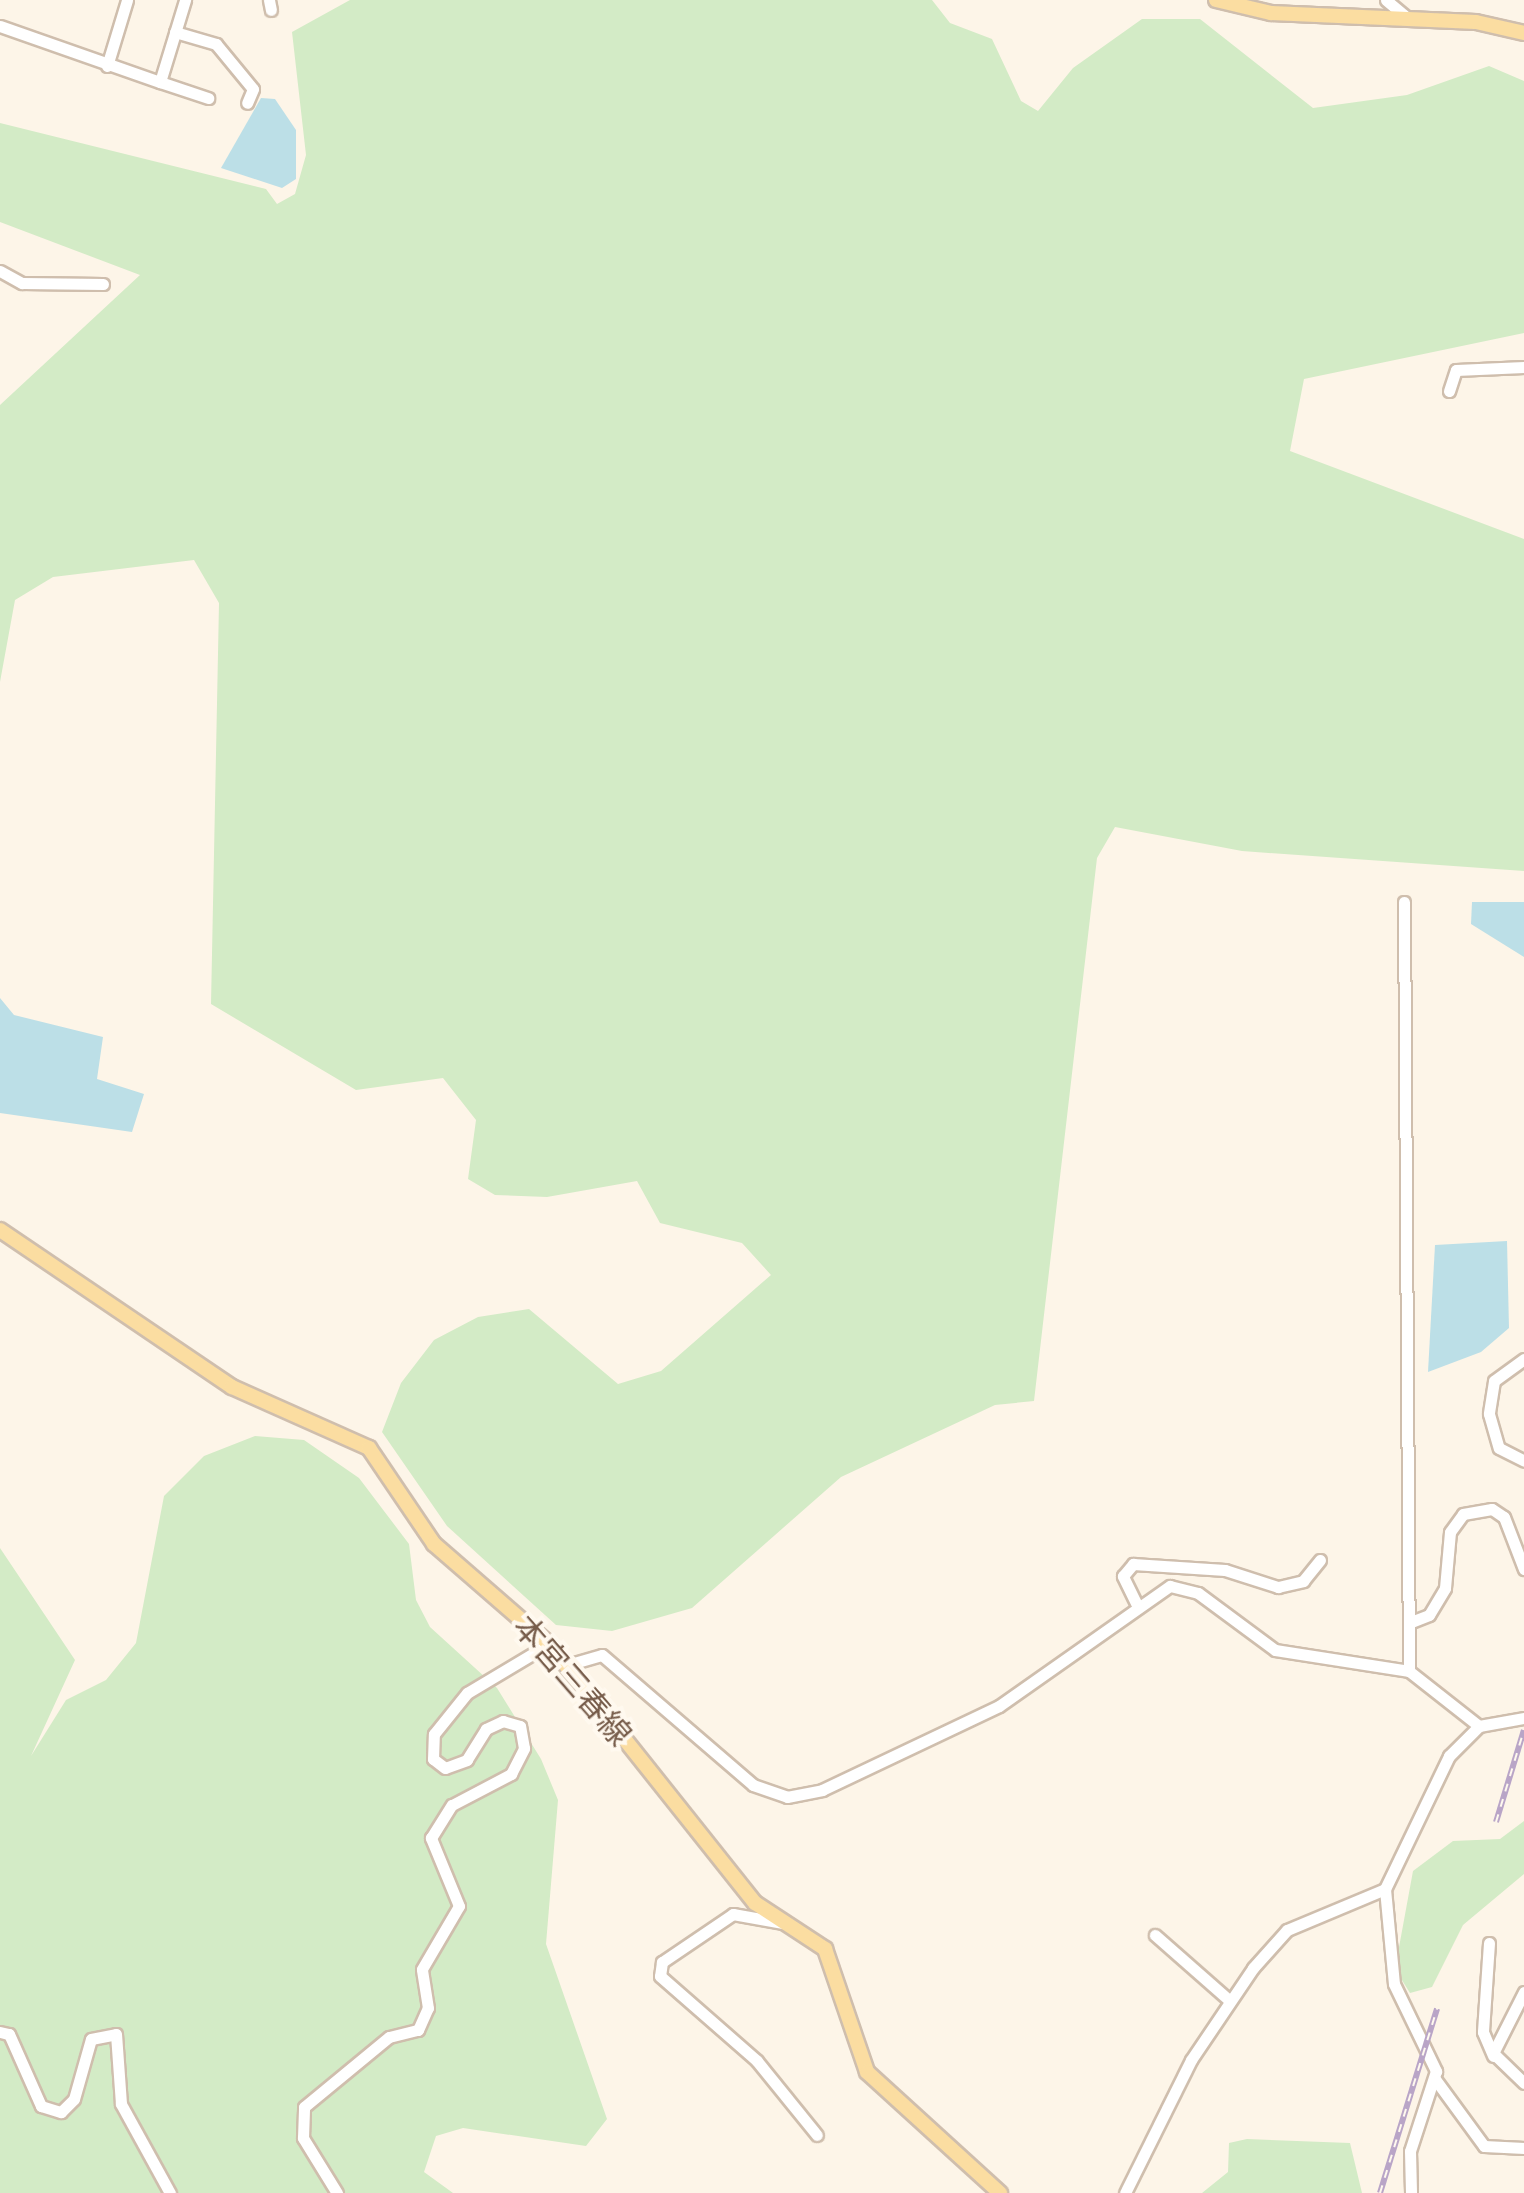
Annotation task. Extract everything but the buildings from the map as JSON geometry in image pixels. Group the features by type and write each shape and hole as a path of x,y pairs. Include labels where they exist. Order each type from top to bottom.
{"main road":[{"path":"1216,0 1271,13 1408,20 1524,33"},
{"name":"本宮三春線","path":"0,1230 232,1387 369,1448 434,1544 550,1644 742,1889 838,1966 867,2072 1000,2193"}],"street":[{"path":"108,66 127,0"},
{"path":"160,82 185,0"},
{"path":"1386,0 1408,20"},
{"path":"0,26 208,98"},
{"path":"175,32 216,44 254,89 247,102"},
{"path":"0,272 22,283 102,284"},
{"path":"1449,391 1456,370 1524,367"},
{"path":"1404,902 1409,1671"},
{"path":"1524,1360 1494,1381 1489,1414 1500,1448 1524,1461"},
{"path":"1410,1622 1429,1615 1445,1588 1450,1532 1463,1514 1492,1509 1504,1518 1524,1568"},
{"path":"1136,1604 1123,1576 1134,1564 1225,1570 1278,1587 1303,1581 1320,1560"},
{"path":"567,1665 602,1655 752,1784 806,1796 999,1706 1136,1604 1184,1586 1275,1650 1409,1671 1479,1726"},
{"path":"337,2193 303,2138 304,2107 389,2038 418,2030 428,2008 422,1969 459,1906 431,1838 452,1805 511,1774 524,1748 520,1726 503,1721 467,1760 444,1768 433,1759 434,1734 467,1693 550,1644"},
{"path":"1524,1718 1479,1726 1449,1756 1385,1889 1394,1984 1435,2080 1484,2146 1524,2148"},
{"path":"1125,2193 1229,2000 1287,1930 1385,1889"},
{"path":"784,1923 732,1914 668,1958 660,1976 757,2062 817,2135"},
{"path":"1155,1935 1229,2000"},
{"path":"1489,1943 1483,2032 1493,2056 1524,2084"},
{"path":"1493,2056 1524,1992"},
{"path":"0,2032 9,2034 41,2106 61,2112 74,2099 91,2039 116,2034 121,2104 170,2193"},
{"path":"1410,2193 1410,2151 1435,2080"}],"green space":[{"path":"350,0 932,0 950,23 992,39 1021,101 1038,111 1073,68 1142,19 1200,19 1313,108 1407,95 1489,66 1524,81 1524,333 1304,379 1290,451 1524,539 1524,871 1242,851 1115,827 1097,858 1034,1401 995,1405 841,1477 692,1608 612,1631 556,1625 447,1526 382,1432 401,1383 434,1340 478,1317 529,1309 618,1384 661,1371 771,1275 742,1243 660,1223 637,1181 547,1197 495,1195 468,1179 476,1120 443,1078 356,1090 211,1004 219,603 194,560 53,577 15,600 0,682 0,405 140,275 0,222 0,123 266,189 277,204 295,194 306,155 292,32"},
{"path":"255,1436 304,1440 359,1478 409,1544 416,1600 430,1627 497,1688 541,1759 558,1800 546,1944 607,2119 586,2146 463,2128 436,2136 424,2172 453,2193 0,2193 0,1548 75,1660 31,1756 66,1700 106,1680 136,1643 164,1496 204,1456"},
{"path":"1524,1821 1524,1874 1463,1925 1432,1987 1410,1993 1395,1969 1413,1871 1453,1841 1500,1839"},
{"path":"1247,2139 1350,2143 1362,2193 1202,2193 1228,2172 1229,2143"}],"water":[{"path":"261,98 275,99 296,130 296,179 282,188 221,168"},
{"path":"1472,902 1524,902 1524,957 1471,924"},
{"path":"0,998 14,1015 103,1037 97,1079 144,1094 132,1132 0,1113"},
{"path":"1507,1241 1509,1328 1481,1352 1428,1372 1435,1245"}],"railway":[{"path":"1496,1822 1524,1730"},
{"path":"1380,2193 1437,2009"}]}
